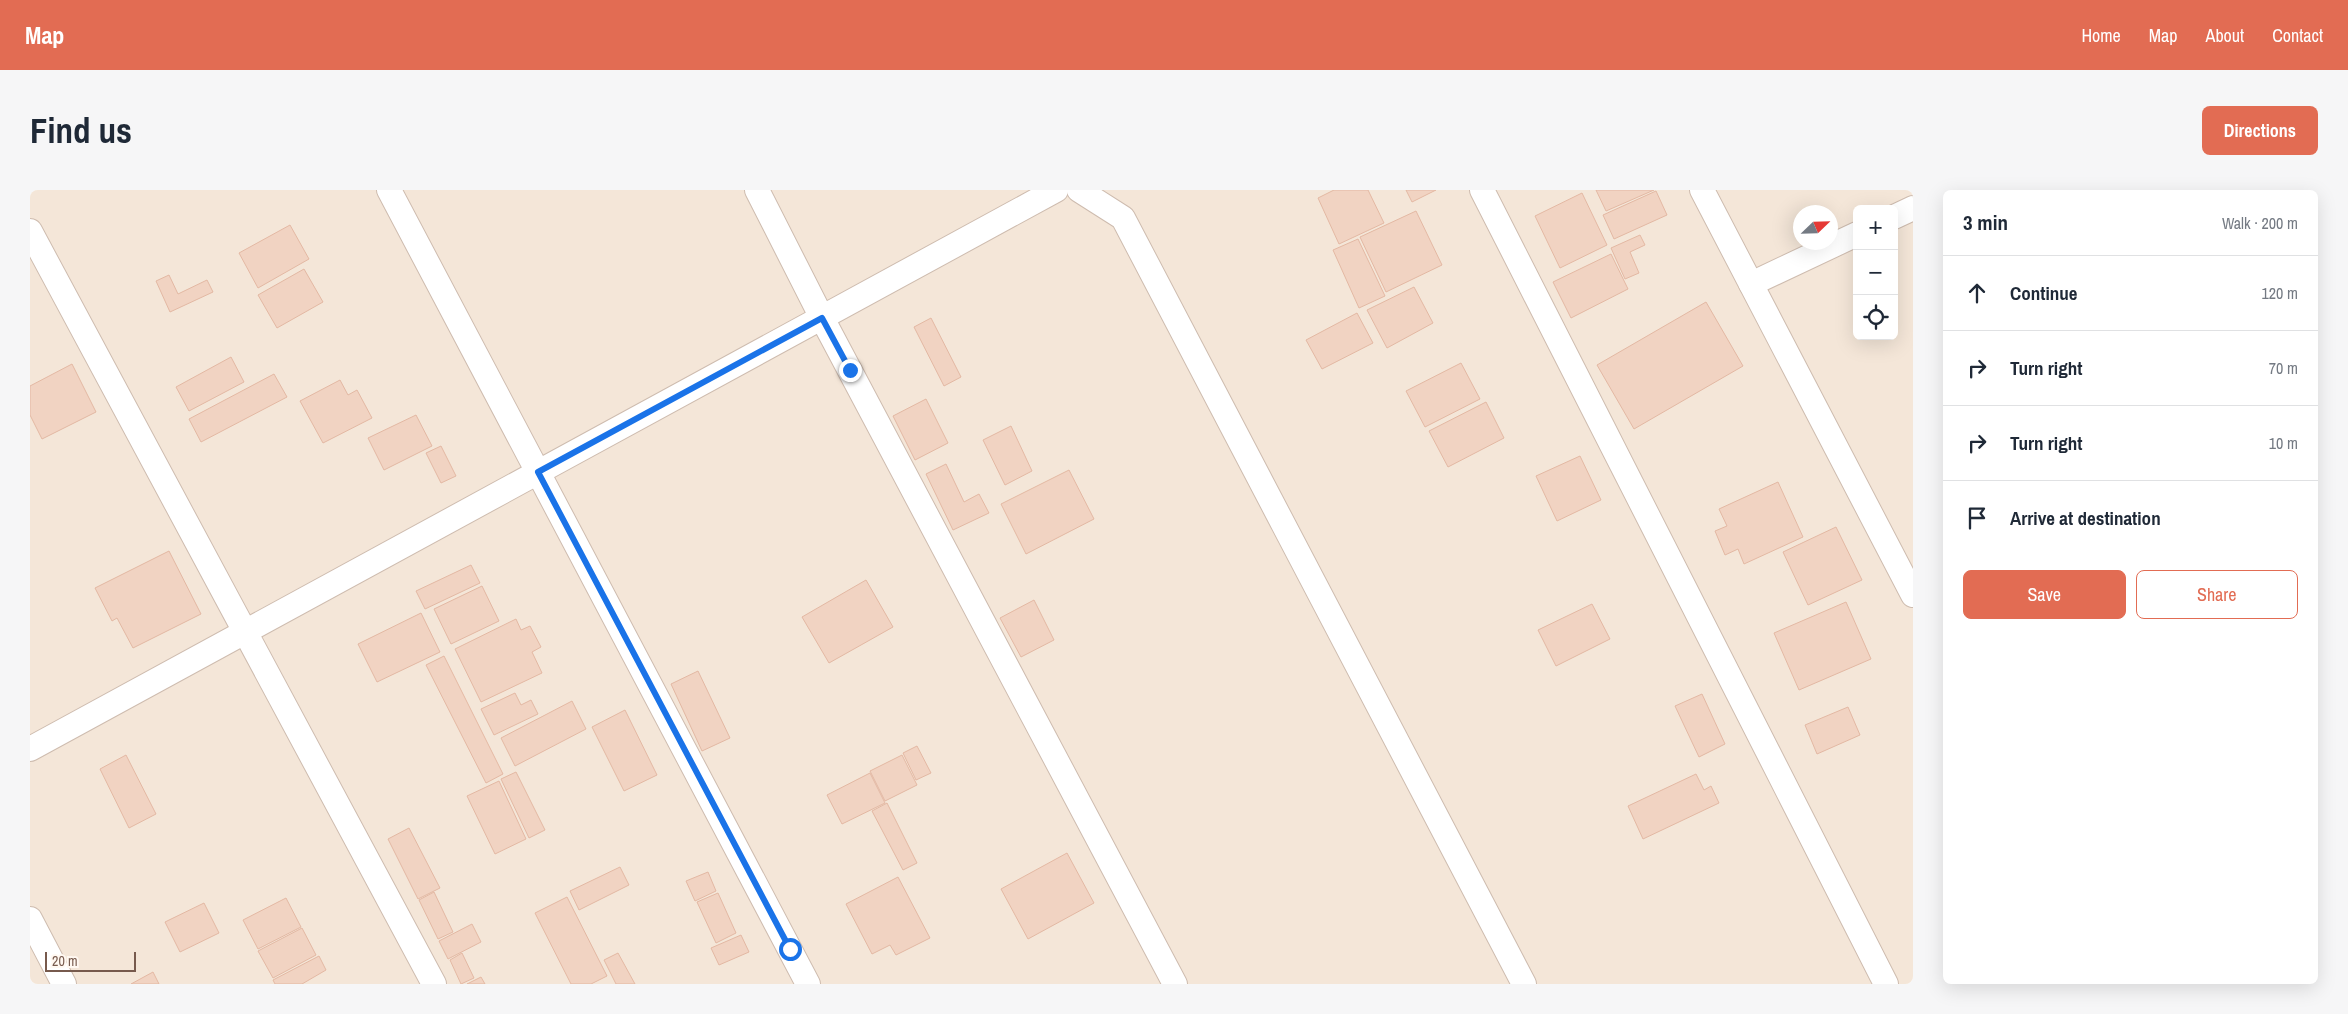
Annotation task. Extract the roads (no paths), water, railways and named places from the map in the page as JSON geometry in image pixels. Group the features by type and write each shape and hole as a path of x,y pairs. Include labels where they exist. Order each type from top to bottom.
{"street":[{"path":"389,190 808,984"},
{"path":"757,190 822,318 1175,984"},
{"path":"30,749 1056,190"},
{"path":"1079,190 1123,218 1524,984"},
{"path":"1482,190 1886,984"},
{"path":"1702,190 1913,595"},
{"path":"1898,215 1913,208"},
{"path":"30,232 434,984"},
{"path":"1751,284 1853,236"},
{"path":"30,919 64,984"}]}
